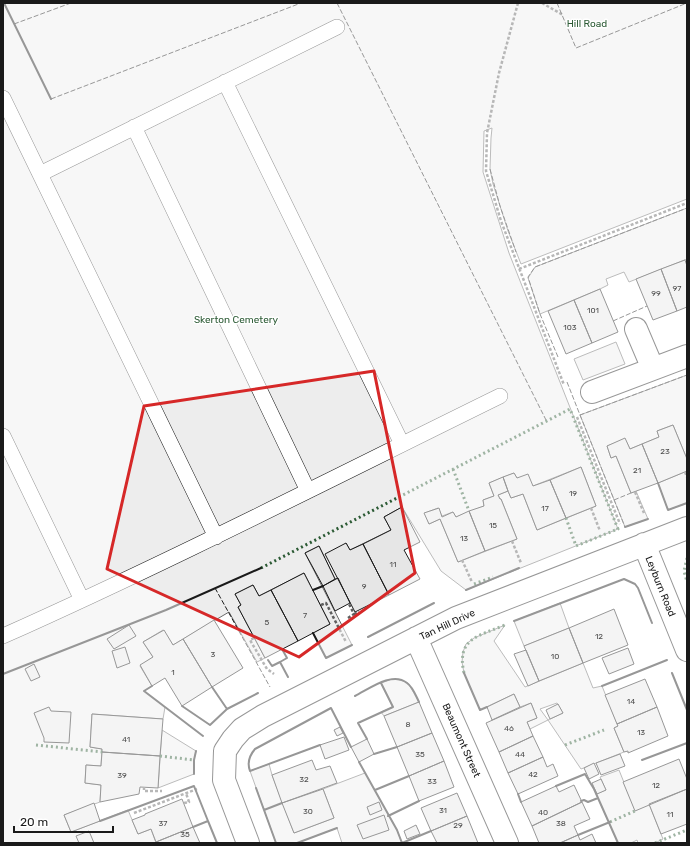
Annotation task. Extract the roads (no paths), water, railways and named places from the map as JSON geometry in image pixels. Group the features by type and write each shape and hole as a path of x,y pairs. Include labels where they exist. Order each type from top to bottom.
{"street":[{"path":"636,329 653,369"},
{"path":"592,392 687,356"},
{"name":"Tan Hill Drive","path":"248,843 224,780 225,751 242,729 263,716 463,615 687,528"},
{"name":"Leyburn Road","path":"644,544 687,650"},
{"name":"Beaumont Street","path":"416,638 507,843"}],"lane":[{"path":"40,174 337,27"},
{"path":"225,82 402,444"},
{"path":"4,101 216,537"},
{"path":"134,127 308,490"},
{"path":"3,636 216,537 500,396"},
{"path":"3,436 82,600"}],"park label":[{"name":"Hill Road","path":"587,23"},
{"name":"Skerton Cemetery","path":"236,319"}]}
